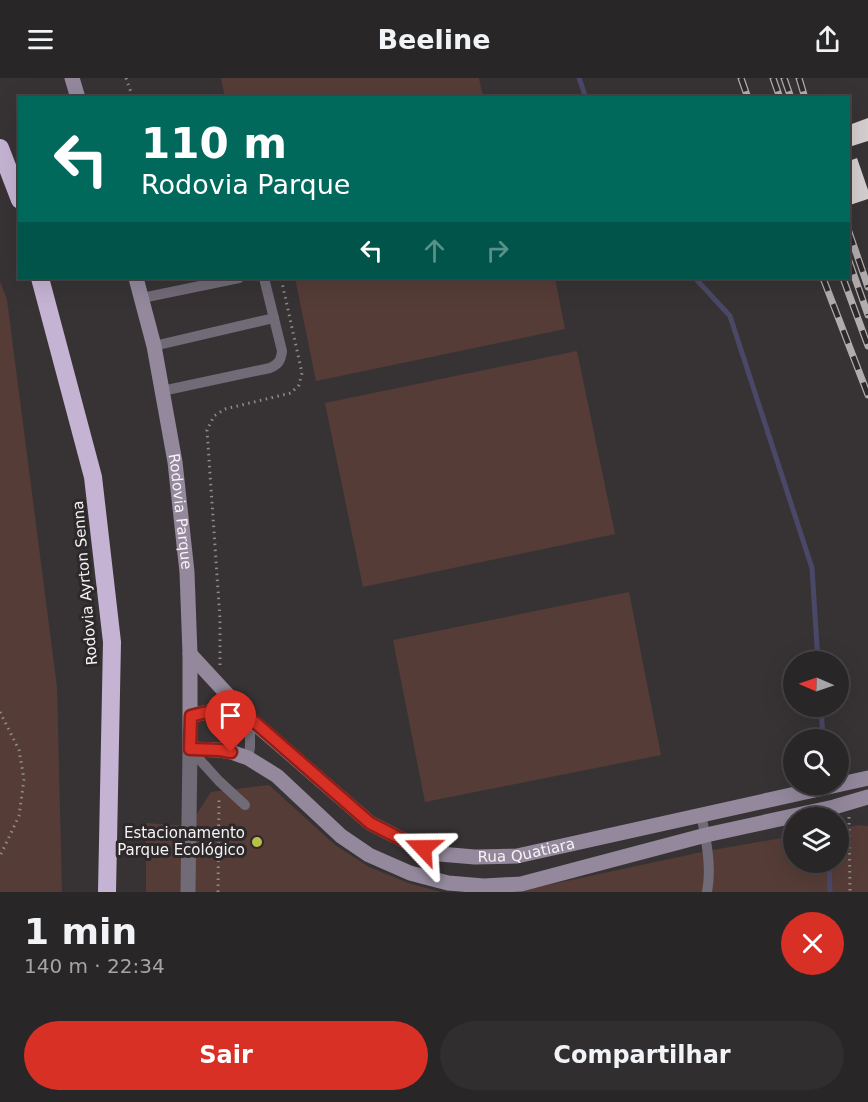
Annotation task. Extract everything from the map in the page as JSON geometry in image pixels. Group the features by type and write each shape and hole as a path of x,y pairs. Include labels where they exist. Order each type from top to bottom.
{"highway":[{"path":"0,148 18,195"},
{"name":"Rodovia Ayrton Senna","path":"40,279 93,477 112,642 107,892"}],"street":[{"path":"72,78 77,96"},
{"name":"Rodovia Parque","path":"136,279 154,346 175,462 187,572 190,749"},
{"name":"Rua Quatiara","path":"190,654 247,715 370,823 407,842 439,854 475,857 517,856 868,778"},
{"path":"191,716 220,709 230,709 247,715"},
{"path":"188,892 190,749"},
{"name":"Rua Quatiara","path":"190,749 220,750 248,758 277,776 341,836 369,855 410,873 448,883 484,886 521,884 705,836 868,797"},
{"path":"277,776 291,754"}],"lane":[{"path":"142,298 234,279"},
{"path":"162,391 277,365 281,360 282,351 264,279"},
{"path":"154,346 274,318"},
{"path":"247,715 250,747 248,758"},
{"path":"190,749 245,805"},
{"path":"701,814 709,884 707,892"}],"path":[{"path":"126,78 132,96"},
{"path":"220,688 220,619 207,430 214,416 225,409 291,393 299,385 302,373 281,279"},
{"path":"0,712 19,750 24,779 19,816 0,856"},
{"path":"218,892 219,781"},
{"path":"849,803 850,892"}],"shaded area":[{"path":"221,78 479,78 483,96 225,96"},
{"path":"295,279 555,279 565,329 316,381"},
{"path":"0,281 7,300 57,687 62,892 0,892"},
{"path":"577,351 615,534 363,587 325,403"},
{"path":"629,592 661,755 425,802 393,640"},
{"path":"269,785 335,845 369,867 411,884 441,892 146,892 146,823 189,826 211,792"},
{"path":"868,826 868,892 515,892 707,851 783,838 783,873 849,873 849,827"}],"building":[{"path":"868,118 868,141 850,147 850,125"},
{"path":"857,158 868,190 868,199 850,205 850,161"}],"waterway":[{"path":"579,78 585,96"},
{"path":"696,279 730,316 812,568 817,651"},
{"path":"822,717 822,729"},
{"path":"829,873 830,892"}],"railway":[{"path":"741,78 747,96"},
{"path":"773,78 779,96"},
{"path":"784,78 790,96"},
{"path":"799,78 804,96"},
{"path":"850,235 868,287"},
{"path":"850,264 868,315"},
{"path":"823,279 868,395"},
{"path":"843,279 868,346"}],"place":[{"name":"Estacionamento Parque Ecológico","path":"257,842"}],"route":[{"path":"231,752 190,749 191,716 220,709 243,712 370,823 423,848"}]}
